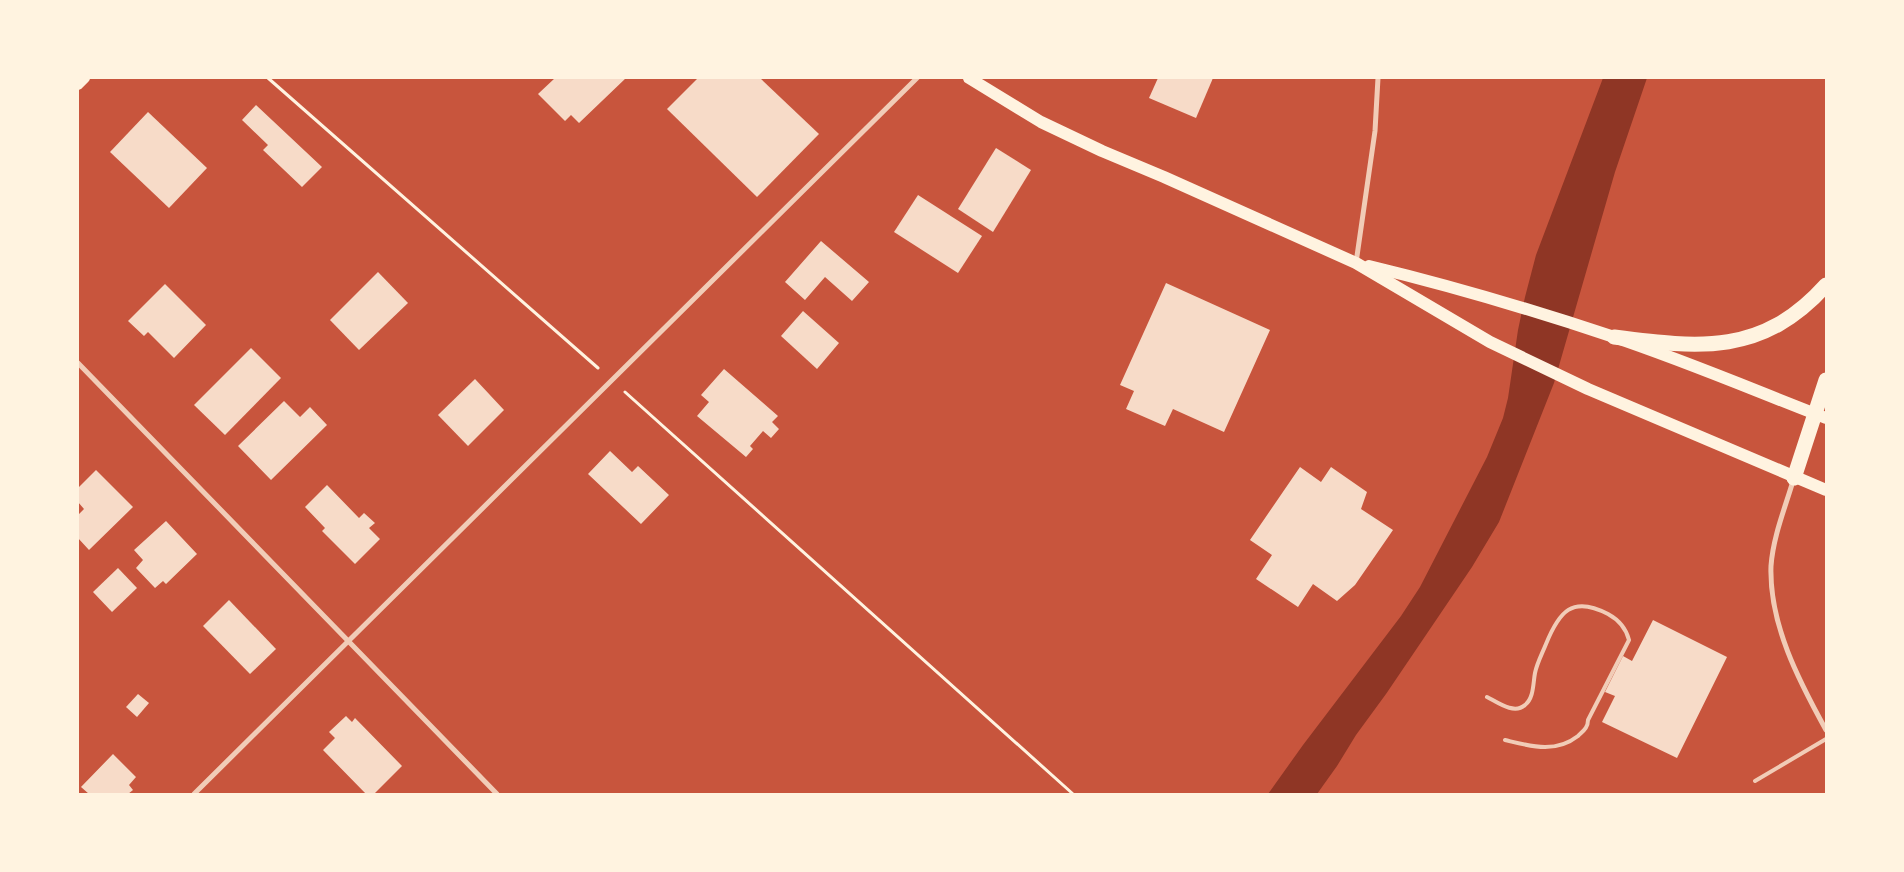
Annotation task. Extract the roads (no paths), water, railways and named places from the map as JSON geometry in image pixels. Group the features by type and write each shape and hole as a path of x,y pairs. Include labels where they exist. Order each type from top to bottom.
{"highway":[{"path":"1614,337 1692,346 1722,344 1747,339 1767,332 1781,324 1814,299 1826,285"},
{"path":"1794,478 1821,416 1826,380"}],"main road":[{"path":"78,85 84,78"},
{"path":"969,78 1021,110 1094,147 1356,263 1490,342 1588,389 1826,490"},
{"path":"1356,263 1426,280 1614,337 1732,380 1821,416"}],"street":[{"path":"194,794 917,78"},
{"path":"1356,263 1375,131 1378,78"},
{"path":"78,363 497,794"},
{"path":"1794,478 1774,546 1771,566 1773,590 1781,634 1796,670 1826,730"}],"lane":[{"path":"1487,697 1512,709 1522,708 1526,705 1530,699 1536,666 1554,624 1563,613 1580,607 1596,609 1615,619 1625,629 1629,640 1588,720 1588,726 1584,730 1570,741 1548,748 1537,748 1505,740"},
{"path":"1755,781 1826,739"}]}
